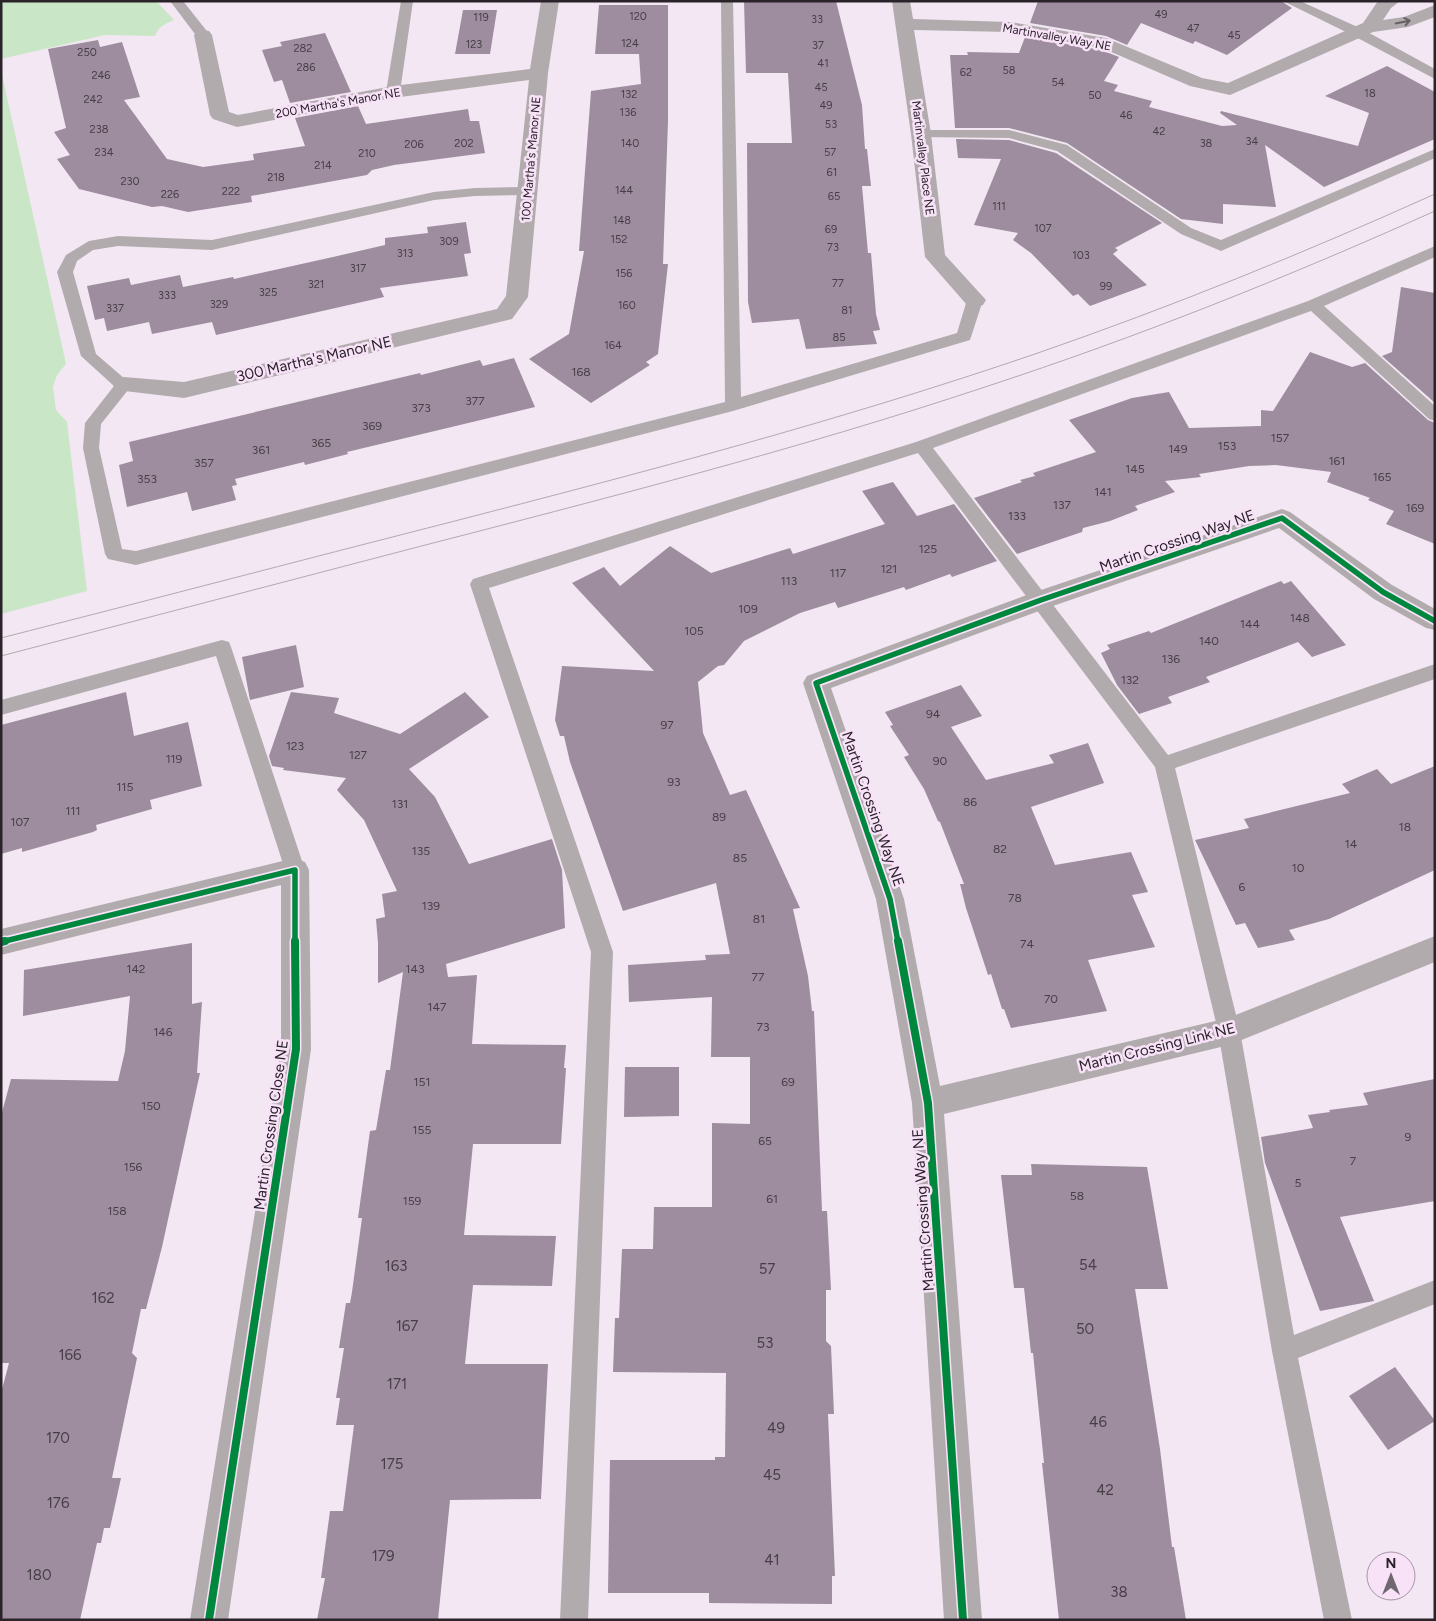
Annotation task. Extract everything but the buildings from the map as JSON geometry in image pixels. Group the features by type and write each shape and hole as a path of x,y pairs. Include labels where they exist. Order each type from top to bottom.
{"street":[{"name":"100 Martha's Manor NE","path":"504,314 517,297 539,73 550,1"},
{"name":"Martinvalley Place NE","path":"901,1 921,134 936,257 975,300"},
{"path":"1363,29 1384,4 1391,1"},
{"name":"Martinvalley Way NE","path":"904,24 1010,27 1106,43 1197,82 1230,89 1363,29 1408,22 1435,10"},
{"name":"200 Martha's Manor NE","path":"203,35 220,115 237,121 393,92 539,73"},
{"name":"300 Martha's Manor NE","path":"124,385 184,390 504,314"},
{"name":"Martin Crossing Way NE","path":"963,1620 928,1103 890,898 816,683 1042,600 1282,518 1383,592 1435,621"},
{"path":"1,942 295,870"},
{"name":"Martin Crossing Close NE","path":"209,1620 296,1049 295,870"},
{"name":"Martin Crossing Link NE","path":"928,1103 1229,1031 1435,949"}],"lane":[{"path":"176,1 203,35"},
{"path":"393,92 407,1"},
{"path":"727,1 733,405"},
{"path":"1289,1 1363,29 1435,75"},
{"path":"921,134 1009,134 1062,148 1186,232 1221,246 1435,153"},
{"path":"528,191 475,192 434,196 212,245 118,241 89,246 71,258 66,272 89,356 124,385 93,423 91,448 114,554 136,558 733,405 964,336 975,300"},
{"path":"574,1620 602,952 478,584 922,446 1313,306 1435,251"},
{"path":"1313,306 1435,415"},
{"path":"922,446 1042,600 1164,764 1229,1031 1284,1351 1338,1620"},
{"path":"1,708 222,646 295,870"},
{"path":"1164,764 1435,671"},
{"path":"1284,1351 1435,1292"}],"green space":[{"path":"1,1 156,1 174,20 160,28 155,36 105,35 1,59"},
{"path":"1,70 66,364 57,375 53,387 56,410 67,422 87,591 1,614"}],"tram line":[{"path":"1,638 595,484 743,444 890,401 1035,354 1187,298 1287,258 1435,194"},
{"path":"1,656 627,492 771,453 914,410 1042,368 1156,327 1268,283 1435,211"}],"cycle path":[{"path":"963,1620 928,1103 890,899 816,683 1041,600 1282,518 1383,592 1435,621"},
{"path":"1,942 295,870 296,1049 209,1620"}]}
